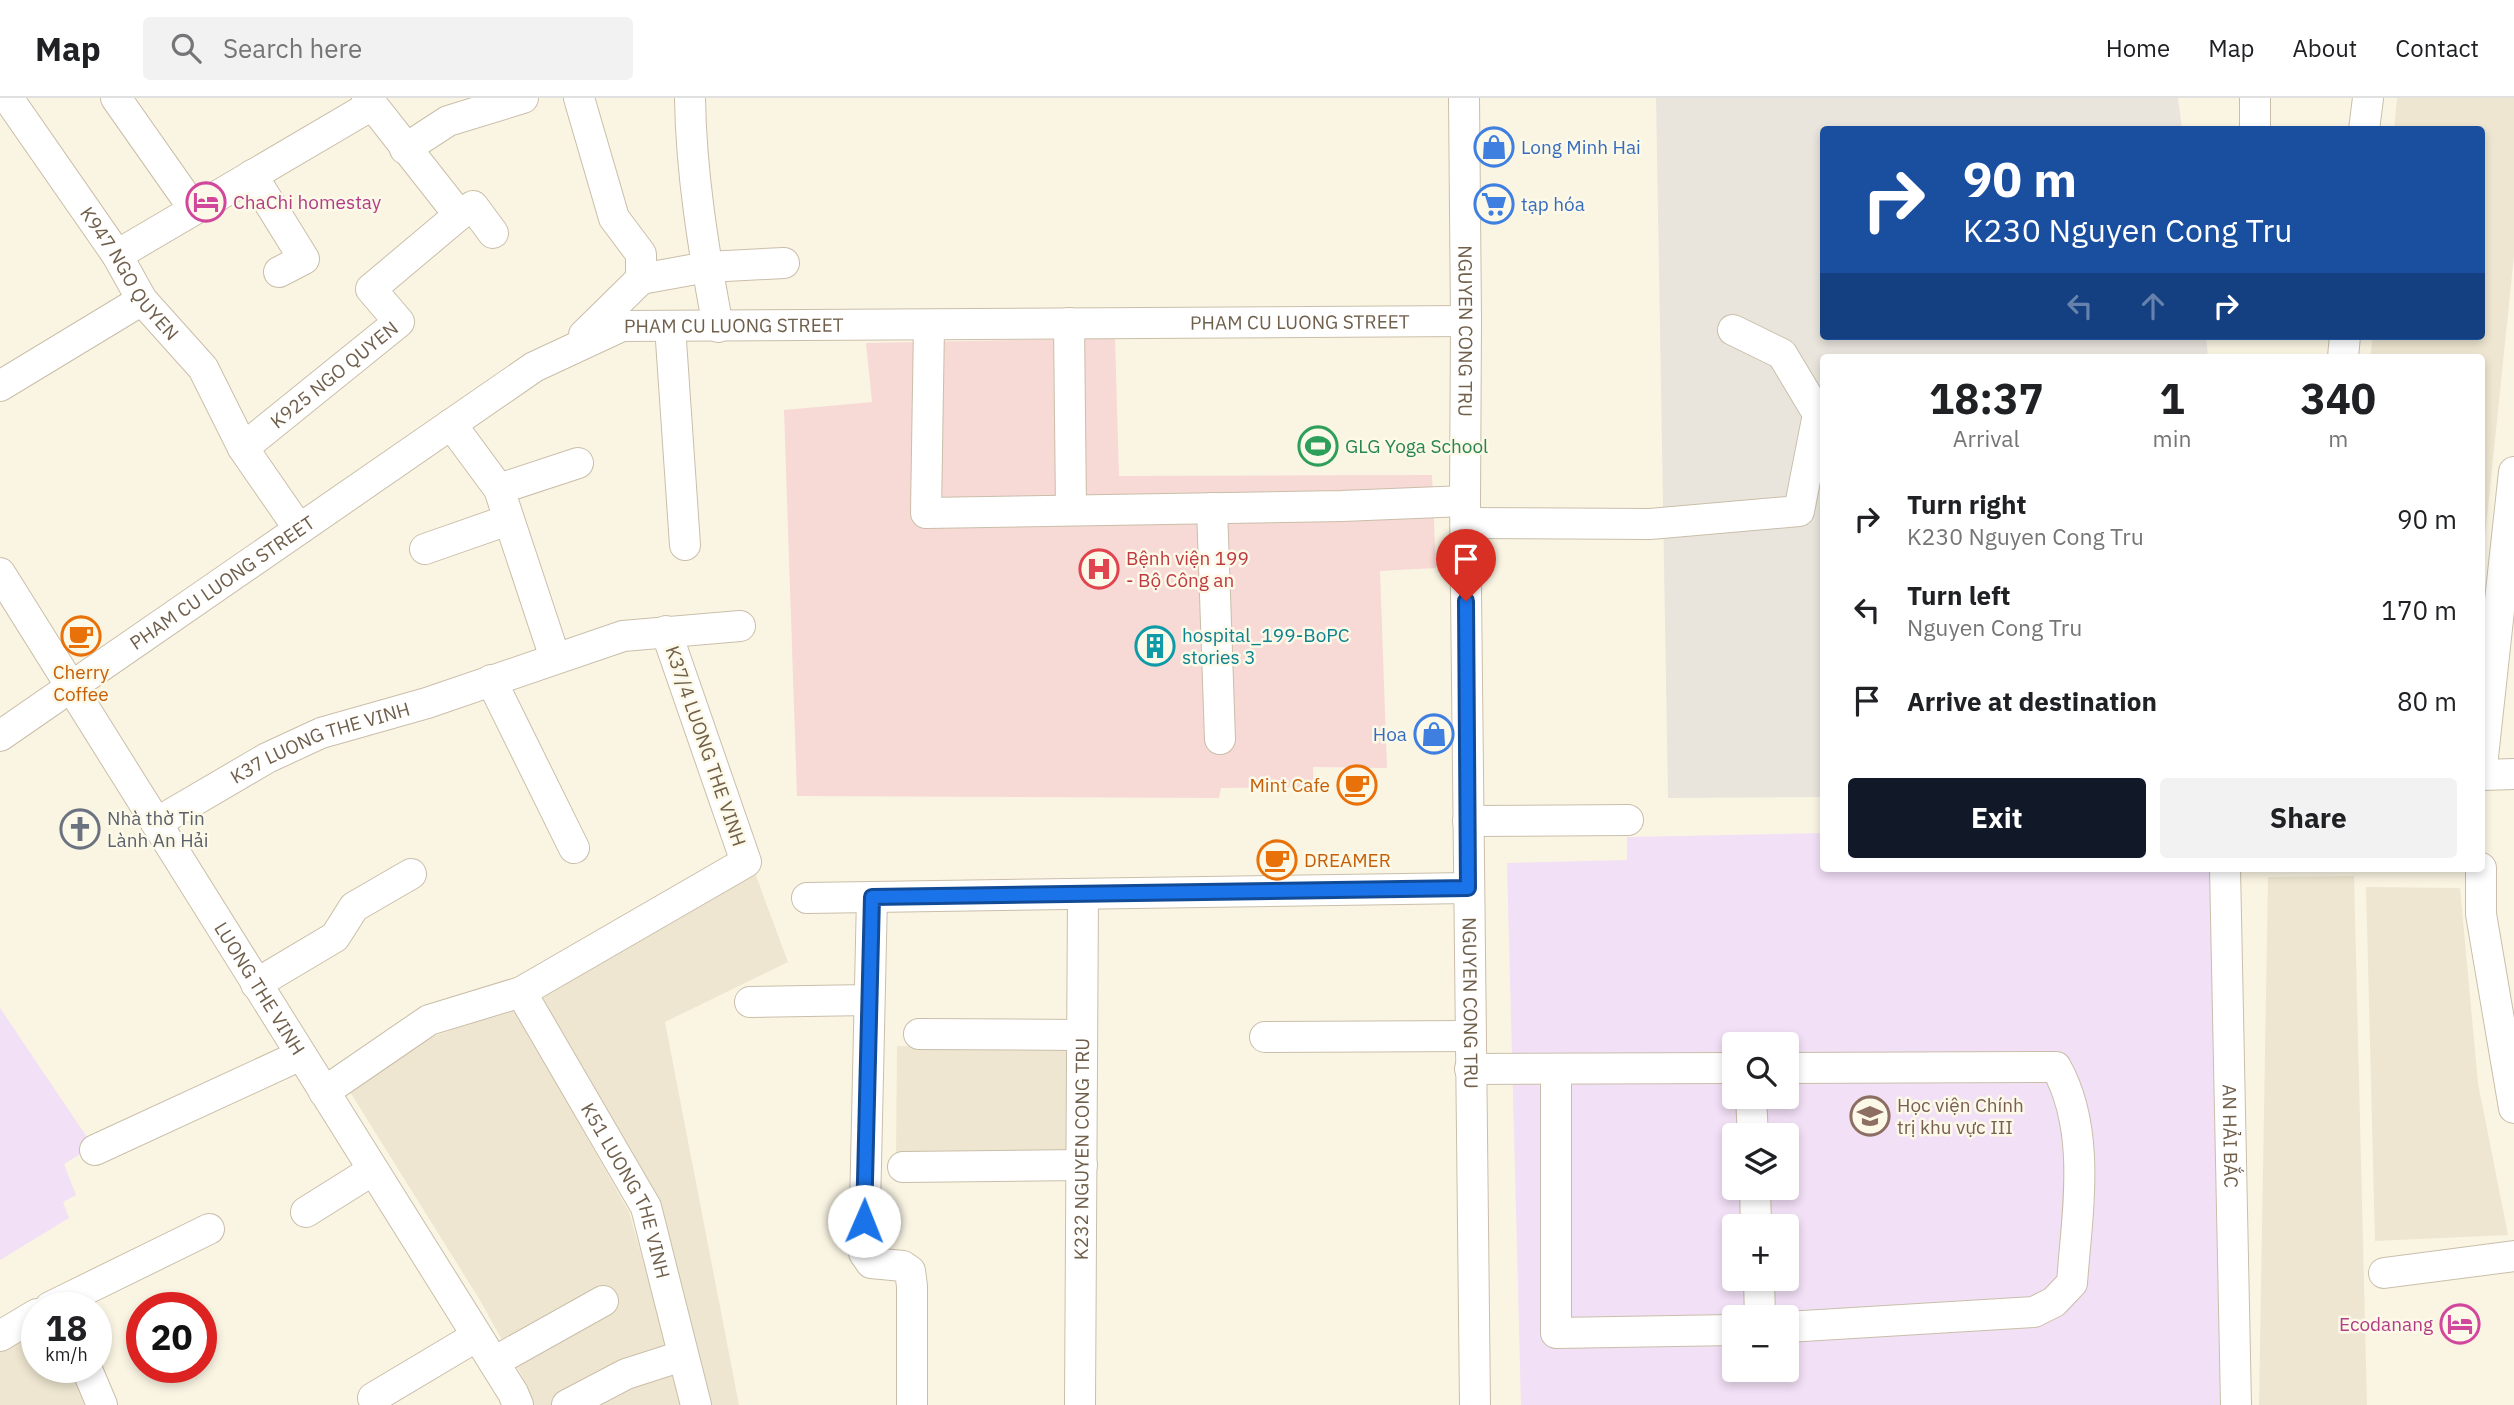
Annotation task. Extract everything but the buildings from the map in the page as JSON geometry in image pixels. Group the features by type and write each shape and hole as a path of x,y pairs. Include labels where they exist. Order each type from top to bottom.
{"street":[{"path":"116,98 194,209"},
{"path":"405,149 448,121 523,98"},
{"path":"579,98 614,218 641,254 641,279"},
{"path":"690,98 691,135 707,267 718,327"},
{"name":"NGUYEN CONG TRU","path":"1464,98 1468,888 1475,1405"},
{"path":"2255,98 2255,126"},
{"path":"2364,126 2368,98"},
{"name":"K947 NGO QUYEN","path":"9,102 117,255 142,300 202,368 243,448 299,529"},
{"path":"117,255 369,102 459,215 473,205 493,233"},
{"path":"252,175 304,259 279,272"},
{"name":"K925 NGO QUYEN","path":"243,448 399,322 371,289 459,215"},
{"path":"568,351 641,279 707,267 784,263"},
{"path":"0,386 142,300"},
{"name":"PHAM CU LUONG STREET","path":"0,736 534,367 622,326 1466,321"},
{"path":"1069,323 1071,510"},
{"path":"929,325 926,513 1212,508 1465,512 1650,524 1799,511 1818,414 1782,354 1733,330"},
{"path":"670,326 684,545"},
{"path":"451,424 499,489 555,658"},
{"path":"499,489 578,463"},
{"path":"2485,738 2514,472"},
{"path":"1212,508 1220,739"},
{"path":"425,549 508,520"},
{"name":"LUONG THE VINH","path":"0,573 494,1362 518,1405"},
{"name":"K37 LUONG THE VINH","path":"156,823 267,758 321,733 427,703 623,636 740,626"},
{"name":"K37/4 LUONG THE VINH","path":"521,992 746,862 666,631"},
{"path":"491,680 573,848"},
{"path":"2485,775 2514,774"},
{"path":"1468,821 1628,820"},
{"name":"AN HẢI BẮC","path":"2225,872 2236,1405"},
{"path":"2481,872 2481,914 2514,1108"},
{"path":"256,984 335,937 354,906 411,874"},
{"path":"807,898 1468,888"},
{"name":"K232 NGUYEN CONG TRU","path":"1080,1405 1083,894"},
{"path":"872,897 864,1253 871,1263 903,1266 910,1271 912,1405"},
{"path":"324,1093 429,1020 521,992"},
{"name":"K51 LUONG THE VINH","path":"521,992 646,1207 696,1405"},
{"path":"750,1002 869,1000"},
{"path":"919,1034 1082,1035"},
{"path":"1265,1037 1470,1036"},
{"path":"95,1150 300,1055"},
{"path":"1799,1068 2056,1067 2067,1086 2078,1132 2078,1202 2072,1283 2054,1302 2034,1312 1799,1326"},
{"path":"1470,1069 1722,1068"},
{"path":"1556,1069 1556,1334 1722,1330"},
{"path":"903,1167 1082,1165"},
{"path":"306,1212 373,1170"},
{"path":"84,1292 209,1229"},
{"path":"2384,1273 2514,1256"},
{"path":"494,1362 603,1301"},
{"path":"0,1336 21,1325"},
{"path":"373,1398 477,1336"},
{"path":"567,1405 626,1374 682,1356"},
{"path":"93,1383 102,1405"}],"shaded area":[{"path":"1656,98 2178,98 2182,126 1820,126 1820,340 2206,340 2208,354 1820,354 1820,797 1668,798"},
{"path":"2397,98 2514,98 2514,256 2485,537 2485,354 2370,354 2372,340 2485,340 2485,126 2394,126"},
{"name":"Bệnh viện 199 - Bộ Công an","path":"1115,338 1119,476 1432,475 1436,568 1380,571 1387,768 1313,767 1314,787 1221,788 1219,798 797,796 784,410 872,402 866,343"},
{"name":"Học viện Chính trị khu vực III","path":"1820,833 1820,872 2220,872 2233,1405 1521,1405 1507,863 1627,860 1627,837"},
{"path":"755,873 788,962 665,1022 739,1405 707,1405 653,1199 542,996"},
{"path":"2354,876 2367,1405 2259,1405 2268,877"},
{"path":"2366,887 2460,888 2478,1083 2508,1235 2375,1241"},
{"path":"0,1008 93,1146 64,1164 76,1195 63,1202 69,1218 0,1260"},
{"path":"514,1008 629,1212 684,1405 533,1405 523,1378 481,1302 350,1092 420,1041"},
{"path":"897,1046 1072,1048 1071,1156 896,1154"},
{"path":"21,1337 21,1383 84,1383 93,1405 0,1405 0,1349"}],"place":[{"name":"Long Minh Hai","path":"1494,147"},
{"name":"ChaChi homestay","path":"206,202"},
{"name":"tạp hóa","path":"1494,204"},
{"name":"GLG Yoga School","path":"1318,446"},
{"name":"Bệnh viện 199 - Bộ Công an","path":"1099,569"},
{"name":"Cherry Coffee","path":"81,636"},
{"name":"hospital_199-BoPC stories 3","path":"1155,646"},
{"name":"Hoa","path":"1434,734"},
{"name":"Mint Cafe","path":"1357,785"},
{"name":"Nhà thờ Tin Lành An Hải","path":"80,829"},
{"name":"DREAMER","path":"1277,860"},
{"name":"Học viện Chính trị khu vực III","path":"1870,1116"},
{"name":"Ecodanang","path":"2460,1324"}],"route":[{"path":"864,1221 872,897 1468,888 1466,601"}]}
